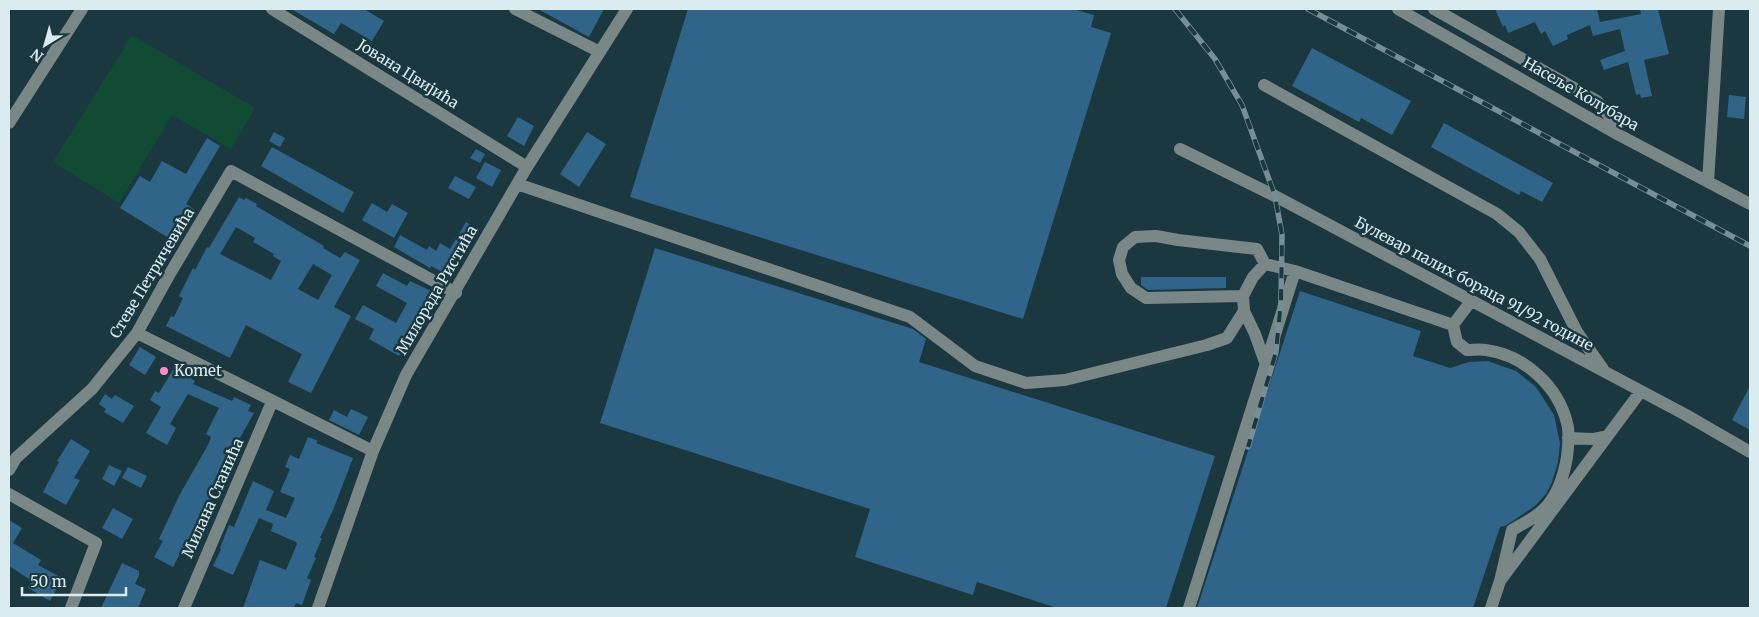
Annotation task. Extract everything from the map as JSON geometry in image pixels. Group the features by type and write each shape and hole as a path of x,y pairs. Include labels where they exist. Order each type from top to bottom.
{"street":[{"path":"9,123 82,9"},
{"name":"Јована Цвијића","path":"272,9 527,168"},
{"path":"515,9 600,52"},
{"name":"Милорада Ристића","path":"318,608 373,451 406,374 456,292 517,184 627,9"},
{"name":"Насеље Колубара","path":"1398,9 1619,135 1750,204"},
{"path":"1414,18 1432,9 1597,101 1609,116 1619,135"},
{"path":"1708,182 1719,9"},
{"path":"1264,85 1497,214 1512,226 1540,259 1577,332 1604,372"},
{"name":"Булевар палих бораца 91/92 године","path":"1180,149 1275,196 1641,391 1750,452"},
{"name":"Стеве Петричевића","path":"9,470 16,458 92,389 137,333 231,171 456,292"},
{"path":"517,184 910,318 975,366 1026,383 1065,380 1207,345 1227,338 1244,311"},
{"path":"1243,296 1146,298 1131,288 1122,274 1119,260 1123,247 1135,237 1156,236 1257,250 1265,264 1295,271 1453,325"},
{"path":"1265,264 1253,277 1243,296 1244,311 1255,334 1266,365"},
{"path":"1189,608 1295,271"},
{"path":"1453,325 1471,301"},
{"path":"1453,325 1457,342 1467,350 1486,350 1500,353 1534,371 1549,386 1561,405 1568,424 1565,469 1556,493 1544,509 1529,521 1512,530 1500,581 1491,608"},
{"path":"137,333 373,451"},
{"path":"1500,581 1641,391"},
{"name":"Милана Станића","path":"184,608 272,402"},
{"path":"1568,438 1593,440 1607,436"},
{"path":"9,494 96,542 71,608"}],"green space":[{"path":"132,35 255,108 231,149 172,115 119,203 53,162"}],"building":[{"path":"291,9 364,9 384,21 372,41 341,23 334,34"},
{"path":"538,9 604,9 589,37"},
{"path":"688,9 1073,9 1094,15 1091,27 1111,33 1023,319 630,197"},
{"path":"1495,9 1597,9 1600,22 1641,14 1640,9 1658,9 1669,54 1644,60 1652,96 1641,98 1640,94 1636,95 1628,62 1604,70 1600,60 1625,51 1620,29 1593,36 1590,25 1567,35 1568,39 1553,46 1545,31 1541,34 1535,22 1508,33 1505,25 1503,27"},
{"path":"1312,48 1411,101 1392,135 1361,118 1359,122 1292,86"},
{"path":"1729,95 1746,97 1744,119 1727,117"},
{"path":"518,117 534,126 524,146 507,136"},
{"path":"1444,123 1553,183 1542,202 1521,191 1519,195 1431,147"},
{"path":"274,132 285,138 280,147 269,141"},
{"path":"587,132 606,144 579,187 560,174"},
{"path":"207,138 220,146 186,204 195,210 175,242 120,208 140,176 150,182 162,161 186,174"},
{"path":"272,147 354,192 343,213 261,166"},
{"path":"476,149 485,154 480,163 470,158"},
{"path":"485,162 501,170 492,187 476,178"},
{"path":"455,176 476,187 469,199 448,188"},
{"path":"239,197 244,200 246,198 257,204 256,206 324,246 323,248 340,258 345,252 360,260 334,307 351,316 311,393 288,382 302,354 246,325 230,358 166,326 171,316 174,317 183,298 179,296 193,268 195,270 207,247 209,248","holes":["236,227 255,238 253,242 274,254 273,256 281,261 271,280 220,254","313,264 332,275 318,300 298,289"]},
{"path":"372,203 387,212 392,204 408,213 394,238 362,220"},
{"path":"466,222 478,229 464,252 461,250 448,275 431,266 430,268 394,247 400,235 427,250 429,246 436,251 440,243 450,249"},
{"path":"655,248 913,329 926,339 919,362 1215,456 1166,608 1057,608 977,582 973,595 855,557 870,509 600,423"},
{"path":"383,273 407,286 410,281 431,291 420,312 422,313 399,356 369,339 374,329 355,319 363,305 396,323 407,303 376,286"},
{"path":"1141,277 1226,277 1226,288 1148,290 1141,285"},
{"path":"1300,291 1421,331 1413,356 1450,368 1469,362 1488,361 1516,371 1536,387 1554,415 1560,443 1558,462 1552,482 1546,494 1535,506 1505,526 1500,527 1473,608 1197,608"},
{"path":"140,347 156,357 145,375 129,365"},
{"path":"174,368 195,381 193,384 232,401 234,397 251,405 248,411 254,413 214,484 217,485 208,502 206,501 183,551 173,567 154,557 163,541 159,539 179,496 209,443 211,437 206,434 219,408 188,394 170,424 176,428 167,445 146,433 161,407 150,400 155,391 159,393"},
{"path":"1750,386 1750,430 1732,420"},
{"path":"105,394 112,399 115,395 134,406 123,423 104,412 106,409 99,404"},
{"path":"351,409 368,417 359,435 329,420 334,410 347,417"},
{"path":"308,437 318,441 316,443 353,458 320,538 322,538 314,557 316,558 307,578 311,580 302,605 296,603 294,608 243,608 260,560 286,570 297,544 296,542 271,531 273,524 259,518 233,575 213,566 229,525 234,527 253,481 274,491 266,510 286,518 295,498 280,492 290,469 285,467 290,455 299,459"},
{"path":"71,439 90,451 74,478 80,480 66,505 43,492 59,462 57,461"},
{"path":"109,465 122,471 114,486 102,479"},
{"path":"128,467 147,476 141,488 122,478"},
{"path":"113,508 133,519 122,539 102,528"},
{"path":"9,520 22,528 13,543 41,560 38,565 62,578 50,601 28,588 32,581 9,566"},
{"path":"122,563 139,571 135,584 146,589 138,608 101,608"}],"railway":[{"path":"1175,9 1215,59 1242,105 1275,196 1282,235 1281,301 1276,352 1248,447"},
{"path":"1308,9 1750,246"}],"place":[{"name":"Komet","path":"164,371"}]}
